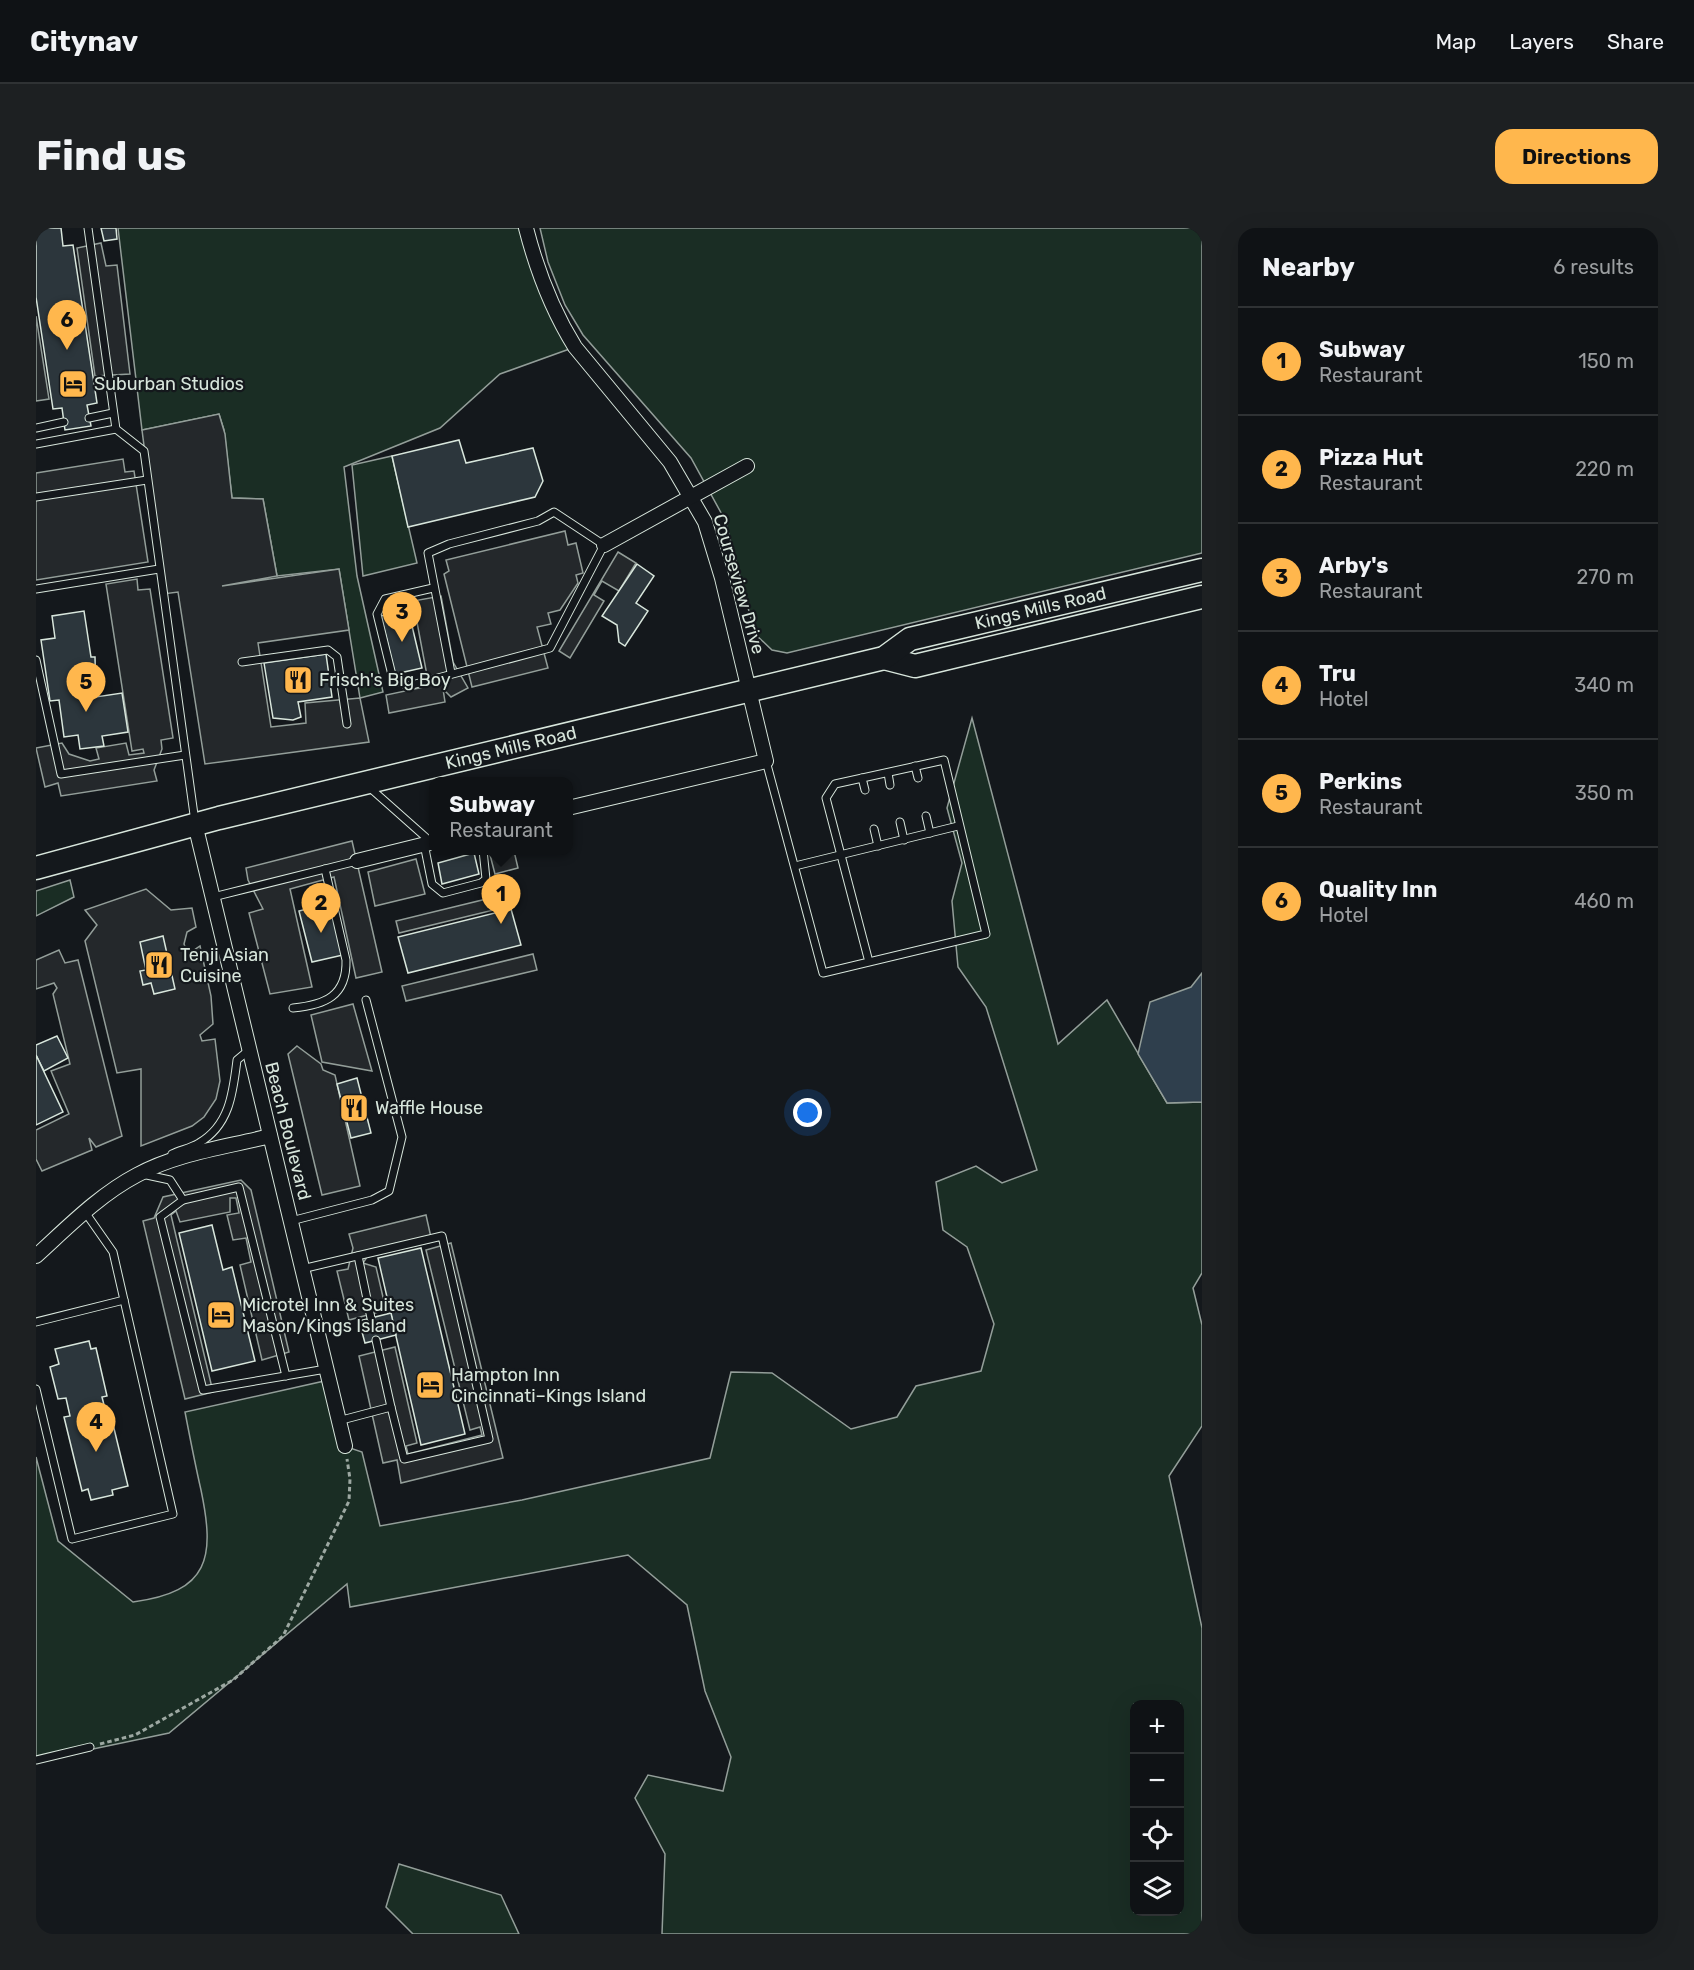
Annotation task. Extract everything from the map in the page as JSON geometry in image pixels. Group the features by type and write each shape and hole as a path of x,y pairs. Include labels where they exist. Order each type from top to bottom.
{"main road":[{"name":"Kings Mills Road","path":"36,868 195,824 884,658 910,639 1202,570"},
{"name":"Kings Mills Road","path":"884,658 915,666 1202,597"}],"street":[{"name":"Courseview Drive","path":"526,228 547,296 562,327 597,375 670,462 692,496 705,522 719,566 766,761"},
{"path":"603,545 747,466"},
{"path":"573,807 766,761"},
{"name":"Beach Boulevard","path":"195,824 345,1446"},
{"path":"357,861 429,843"},
{"path":"36,1256 85,1212 139,1174 171,1161 270,1136"}],"lane":[{"path":"88,228 116,429 144,451 195,824"},
{"path":"89,418 113,413"},
{"path":"36,428 64,422"},
{"path":"36,444 116,429"},
{"path":"36,497 147,480"},
{"path":"433,588 385,599 377,614 393,679 408,686 550,648 603,545 554,512 538,521 433,549 428,553 430,576 433,588 452,673"},
{"path":"36,589 159,569"},
{"path":"242,662 328,650 337,657 347,724"},
{"path":"36,660 61,774 185,755"},
{"path":"766,761 823,973 869,962 986,934 958,826 944,760 835,784 826,798 869,962"},
{"path":"915,766 918,778"},
{"path":"888,773 890,785"},
{"path":"862,778 865,790"},
{"path":"364,783 429,842"},
{"path":"926,816 930,833"},
{"path":"900,822 904,840"},
{"path":"795,866 958,826"},
{"path":"874,829 878,846"},
{"path":"431,855 432,884 443,892 481,883 486,879 484,855"},
{"path":"213,897 357,861"},
{"path":"293,1008 326,1001 336,994 346,974 346,960 325,869"},
{"path":"291,1221 372,1200 389,1191 402,1137 366,1000"},
{"path":"139,1174 173,1153 199,1143 220,1124 233,1100 237,1060 249,1050"},
{"path":"139,1174 170,1180 183,1200"},
{"path":"286,1376 239,1187 183,1200 160,1217 203,1390 286,1376 326,1369"},
{"path":"36,1389 72,1539 173,1514 113,1252 85,1212"},
{"path":"302,1269 442,1236 489,1439 404,1459 376,1340"},
{"path":"358,1256 371,1318"},
{"path":"36,1322 124,1300"},
{"path":"338,1421 391,1407"},
{"path":"36,1760 90,1747"}],"path":[{"path":"90,1747 135,1735 233,1680 283,1636 349,1501 350,1479 345,1446"}],"green space":[{"path":"118,228 526,228 575,347 500,374 440,428 344,467 357,576 383,692 360,698 339,569 277,576 263,499 232,498 224,430 219,414 142,430"},
{"path":"540,228 1202,228 1202,553 787,653 772,650 755,634 725,520 691,458 583,335 565,305 548,262"},
{"path":"392,456 417,563 363,576 352,465"},
{"path":"972,718 1058,1044 1107,1000 1167,1103 1202,1102 1202,1273 1193,1288 1202,1325 1202,1426 1169,1476 1202,1628 1202,1934 662,1934 665,1854 635,1798 648,1775 723,1791 731,1757 705,1691 687,1605 628,1555 350,1607 347,1584 169,1733 36,1761 36,1457 58,1541 133,1602 159,1597 178,1590 192,1580 201,1567 206,1552 205,1514 185,1412 329,1380 344,1446 362,1452 380,1526 522,1500 710,1458 731,1372 772,1373 851,1429 897,1417 916,1386 981,1371 994,1324 967,1247 943,1230 936,1182 976,1166 1002,1183 1037,1170 986,1007 958,967 952,901 962,863 947,808"},
{"path":"70,880 74,897 36,916 36,891"},
{"path":"399,1864 501,1895 519,1934 413,1934 386,1907"}],"shaded area":[{"path":"101,243 106,266 117,265 130,374 95,376 77,248"},
{"path":"36,316 49,399 36,401"},
{"path":"219,414 225,434 232,498 263,499 277,576 222,586 339,569 349,630 258,643 271,727 306,723 305,703 360,698 369,742 205,764 178,592 163,594 142,430"},
{"path":"123,459 125,472 134,471 148,562 36,580 36,473"},
{"path":"565,531 568,545 576,543 583,573 576,575 578,583 560,610 548,613 551,624 537,627 548,668 472,687 444,574 449,571 446,560"},
{"path":"618,552 636,563 619,591 602,581 594,595 604,601 570,658 559,651"},
{"path":"137,579 138,590 150,589 173,738 161,740 162,749 154,770 157,781 61,796 58,783 45,787 36,748 62,743 69,754 90,761 99,759 96,748 126,743 129,755 144,753 143,749 132,751 106,584"},
{"path":"441,596 453,662 468,688 451,697 443,689 445,702 389,713 386,695 429,686 413,601"},
{"path":"352,841 382,972 356,978 334,877 290,889 312,987 270,994 249,913 263,909 248,880 246,868"},
{"path":"490,855 515,855 518,868 495,874"},
{"path":"416,859 425,894 375,906 368,872"},
{"path":"146,889 171,910 192,908 196,927 187,932 184,944 188,954 200,946 211,996 213,1024 200,1035 202,1041 215,1039 220,1081 216,1099 204,1117 192,1126 141,1146 141,1069 117,1073 85,941 97,925 85,910"},
{"path":"507,894 510,906 399,933 396,921"},
{"path":"59,950 65,963 78,960 122,1136 96,1147 89,1138 92,1150 42,1171 36,1159 36,1130 69,1114 51,1071 70,1064 53,994 57,988 54,983 36,989 36,960"},
{"path":"533,954 537,970 406,1001 402,986"},
{"path":"353,1004 372,1071 322,1062 311,1015"},
{"path":"297,1046 321,1064 323,1070 335,1075 360,1186 322,1195 288,1054"},
{"path":"241,1180 251,1190 289,1352 262,1360 240,1265 251,1262 246,1238 233,1240 227,1215 239,1213 236,1198 230,1198 230,1212 180,1222 176,1211 171,1215 213,1392 185,1399 143,1221 154,1218 163,1197"},
{"path":"426,1215 432,1242 367,1257 363,1263 376,1267 386,1310 349,1320 337,1271 348,1269 353,1248 349,1234"},
{"path":"451,1243 503,1458 401,1483 397,1460 383,1463 359,1356 395,1347 417,1443 406,1446 408,1454 482,1435 480,1427 470,1430 426,1250"}],"water":[{"path":"1202,973 1202,1102 1167,1103 1138,1054 1150,1002 1191,987"}],"building":[{"path":"36,228 61,228 63,246 73,245 97,403 87,405 91,426 65,430 62,408 53,409 36,297"},
{"path":"101,228 116,228 117,239 104,241"},
{"path":"459,440 466,463 533,448 543,481 535,497 408,527 392,456"},
{"path":"637,564 654,576 636,603 648,611 625,646 619,642 617,625 602,616"},
{"path":"408,609 422,668 395,674 381,616"},
{"path":"84,611 91,657 95,657 96,697 122,693 128,732 102,736 104,746 80,749 78,735 64,737 59,700 50,701 41,640 55,638 52,616"},
{"name":"Frisch's Big Boy","path":"326,654 332,697 298,702 301,717 293,720 273,718 264,663"},
{"path":"474,855 479,874 442,884 438,863"},
{"path":"330,903 343,955 312,962 299,911"},
{"path":"511,909 521,945 408,973 398,937"},
{"name":"Tenji Asian Cuisine","path":"163,936 175,989 154,994 151,983 143,985 140,971 146,970 140,942"},
{"path":"57,1036 68,1058 44,1071 36,1055 36,1045"},
{"path":"36,1055 63,1112 36,1125"},
{"name":"Waffle House","path":"357,1078 371,1133 351,1138 337,1084"},
{"name":"Microtel Inn & Suites Mason/Kings Island","path":"212,1225 223,1270 232,1267 255,1361 212,1371 179,1233"},
{"name":"Hampton Inn Cincinnati–Kings Island","path":"421,1248 465,1434 421,1445 378,1258"},
{"path":"391,1313 396,1335 365,1343 359,1321"},
{"path":"89,1341 91,1349 96,1348 107,1396 102,1397 106,1413 110,1412 128,1486 112,1490 113,1495 91,1500 88,1489 82,1491 64,1417 70,1416 66,1398 58,1399 50,1367 59,1364 55,1349"}],"place":[{"name":"Quality Inn","path":"67,350"},
{"name":"Suburban Studios","path":"73,384"},
{"name":"Arby's","path":"402,642"},
{"name":"Frisch's Big Boy","path":"298,680"},
{"name":"Perkins","path":"86,712"},
{"name":"Subway","path":"501,924"},
{"name":"Pizza Hut","path":"321,933"},
{"name":"Tenji Asian Cuisine","path":"159,965"},
{"name":"Waffle House","path":"354,1108"},
{"name":"Microtel Inn & Suites Mason/Kings Island","path":"221,1315"},
{"name":"Hampton Inn Cincinnati–Kings Island","path":"430,1385"},
{"name":"Tru","path":"96,1452"}]}
